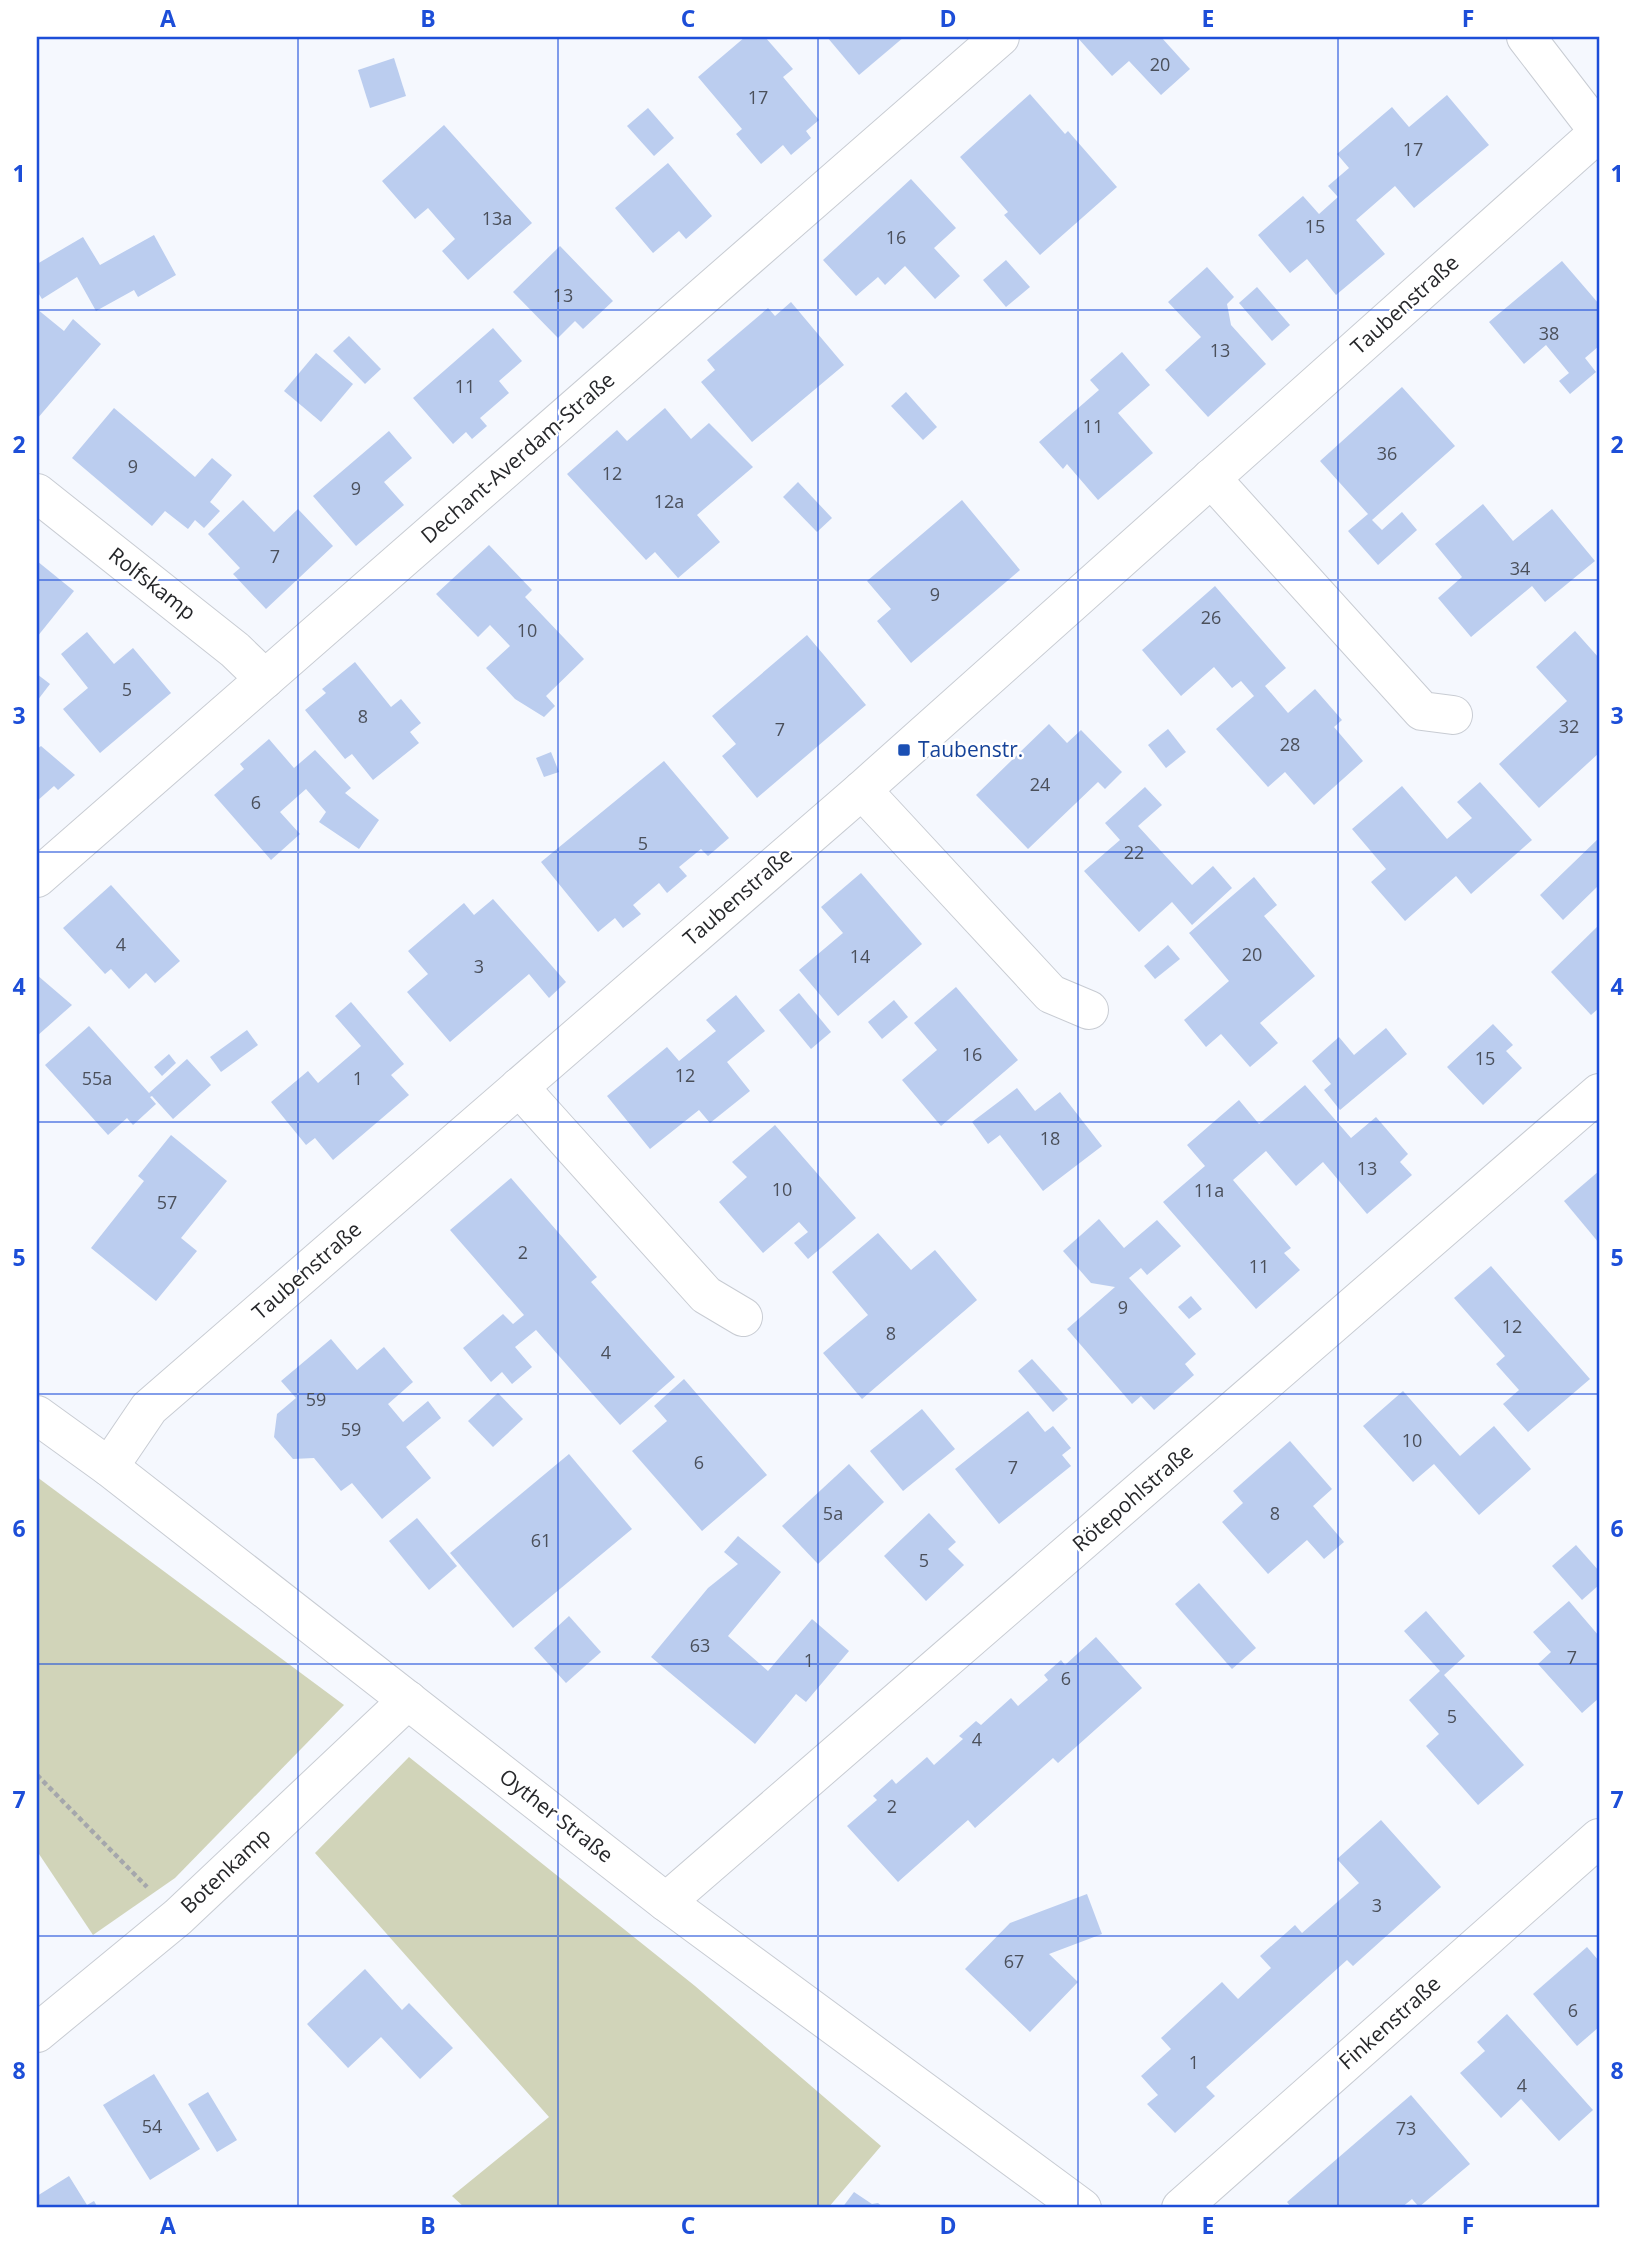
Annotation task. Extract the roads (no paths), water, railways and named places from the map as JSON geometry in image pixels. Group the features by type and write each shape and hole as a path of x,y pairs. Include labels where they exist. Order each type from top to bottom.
{"street":[{"name":"Dechant-Averdam-Straße","path":"37,878 1000,37"},
{"path":"1526,37 1599,132"},
{"name":"Taubenstraße","path":"109,1468 149,1408 862,790 1599,132"},
{"path":"1211,478 1422,711 1453,715"},
{"name":"Rolfskamp","path":"37,493 235,650 265,679"},
{"path":"862,790 1051,994 1089,1010"},
{"path":"519,1087 706,1295 743,1317"},
{"name":"Rötepohlstraße","path":"666,1902 1599,1093"},
{"name":"Oyther Straße","path":"37,1415 109,1468 666,1902 1082,2208"},
{"name":"Botenkamp","path":"37,2033 178,1917 408,1700"},
{"name":"Finkenstraße","path":"1181,2208 1599,1838"}],"place":[{"name":"Taubenstr.","path":"904,750"}]}
